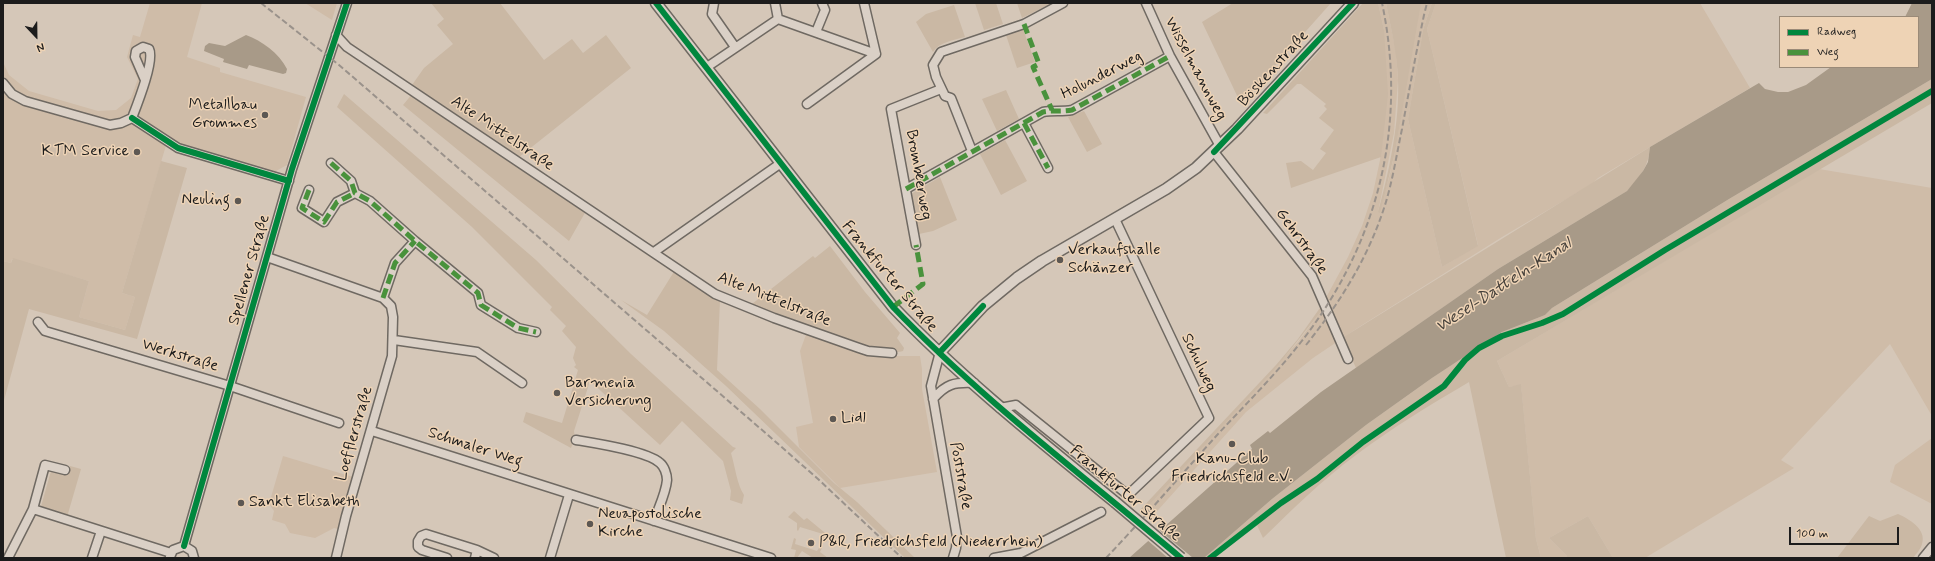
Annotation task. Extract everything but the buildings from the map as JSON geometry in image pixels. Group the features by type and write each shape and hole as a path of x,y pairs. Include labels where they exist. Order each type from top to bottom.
{"main road":[{"name":"Frankfurter Straße","path":"656,3 875,285 927,342 940,352 1000,408 1181,558"},
{"name":"Böskenstraße","path":"940,352 983,306 1017,278 1166,189 1196,168 1217,149 1353,3"}],"street":[{"name":"Spellener Straße","path":"184,546 289,182 347,3"},
{"path":"714,3 712,14 735,47"},
{"path":"775,3 778,19"},
{"path":"816,32 825,10 822,3"},
{"path":"864,3 876,54"},
{"path":"972,151 951,98 945,96 941,89 933,65 941,52 1024,24 1063,3"},
{"name":"Wisselmannweg","path":"1146,3 1170,56 1217,149"},
{"path":"707,67 778,19"},
{"path":"778,19 876,54"},
{"name":"Alte Mittelstraße","path":"336,35 347,46 715,294 726,300 859,348 868,351 892,353"},
{"path":"807,104 876,54"},
{"name":"Holunderweg","path":"906,189 1043,112 1052,110 1062,112 1072,110 1170,56"},
{"path":"3,83 12,94 25,101 110,125 122,123 132,118 145,80"},
{"name":"Brombeerweg","path":"916,245 891,109 941,89"},
{"path":"132,118 178,148 289,182"},
{"path":"1024,123 1048,168"},
{"name":"Gehrstraße","path":"1217,149 1312,276 1348,359"},
{"path":"654,252 781,163"},
{"path":"331,164 351,181 355,193 370,200 415,241 478,292 481,305 518,328 536,332"},
{"path":"309,190 302,208 324,222 336,202 355,193"},
{"name":"Schulweg","path":"1115,219 1209,418 1128,495"},
{"path":"267,256 383,298 396,263 415,241"},
{"name":"Loefflerstraße","path":"336,558 346,516 372,430 392,356 394,340 391,306 383,298"},
{"name":"Werkstraße","path":"38,322 45,331 230,386 339,423"},
{"path":"394,340 477,352 522,383"},
{"name":"Poststraße","path":"940,352 931,386 957,537 953,558"},
{"path":"933,399 944,387 951,384 961,382 974,383"},
{"name":"Frankfurter Straße","path":"1000,408 1016,405 1128,495"},
{"name":"Schmaler Weg","path":"372,430 570,495 770,558"},
{"path":"576,440 610,446 660,463 664,469 667,481 654,521"},
{"path":"8,558 33,509 45,465 65,470"},
{"path":"550,558 570,495"},
{"path":"33,509 171,556 176,547 184,546 192,551 194,558"},
{"path":"994,558 1021,553 1101,512"},
{"path":"92,558 100,531"},
{"path":"447,558 422,550 418,547 418,541 421,536 426,534 476,554 494,558"},
{"path":"1923,558 1932,547"}],"shaded area":[{"path":"150,3 202,3 187,57 220,68 220,72 306,97 287,165 274,172 167,142 122,293 135,297 125,330 79,317 89,281 12,259 11,263 3,261 3,62 9,75 29,91 98,111 116,110 131,98 138,79 127,57 133,35 140,37"},
{"path":"305,3 337,3 332,20"},
{"path":"431,3 500,3 544,60 572,39 583,53 606,35 631,68 518,158 412,85 424,68 453,44 437,25 444,19"},
{"path":"975,3 996,3 1003,24 984,30"},
{"path":"1017,3 1052,3 1022,18"},
{"path":"1233,3 1331,3 1241,104 1202,22"},
{"path":"1363,3 1378,3 1384,30 1388,94 1381,157 1291,188 1286,163 1301,161 1313,170 1326,153 1320,149 1334,130 1319,118 1327,109 1324,106 1326,104 1301,84 1297,84 1267,114 1263,113"},
{"path":"1378,3 1386,3 1396,52 1398,80 1394,133 1378,212 1389,178 1395,152 1418,11 1421,3 1432,3 1423,30 1408,119 1442,267 1478,245 1427,29 1436,3 1700,3 1750,88 1502,237 1359,327 1313,358 1246,412 1150,519 1142,513 1298,342 1319,314 1322,305 1348,257 1362,226 1373,193 1380,160 1384,126 1384,30"},
{"path":"1386,3 1421,3 1395,152 1380,213 1378,212 1393,146 1398,95 1394,41"},
{"path":"1432,3 1436,3 1427,29 1478,246 1442,267 1408,119 1423,30"},
{"path":"954,5 965,37 943,44 933,52 916,22 926,14"},
{"path":"1023,29 1035,62 1017,68 1006,35"},
{"path":"1932,79 1932,103 1497,361 1509,387 1521,384 1536,539 1541,558 1506,558 1469,382 1383,435 1356,455 1320,485 1263,538 1256,523 1213,558 1204,558 1272,499 1366,425 1432,378 1502,332 1545,315 1552,308 1729,199"},
{"path":"1006,90 1019,119 997,131 982,99"},
{"path":"413,93 586,211 569,241 403,105"},
{"path":"344,94 536,260 631,354 733,447 736,448 731,453 738,481 744,495 742,504 730,500 731,491 723,461 682,421 660,445 590,381 574,431 575,438 571,448 523,422 526,412 562,423 578,370 574,367 576,365 573,358 576,347 562,331 566,326 550,310 552,307 472,227 337,107"},
{"path":"1084,111 1102,144 1087,152 1068,117"},
{"path":"1005,140 1027,181 1001,195 980,154"},
{"path":"1650,147 1648,160 1643,171 1627,191 1498,269 1356,368 1342,338"},
{"path":"161,161 187,168 137,339 29,309 3,404 3,261 11,263 13,258 89,281 79,317 125,330 135,297 122,293"},
{"path":"1819,169 1932,188 1932,416 1890,344 1781,460 1794,468 1645,558 1613,558 1588,516 1549,538 1567,556 1564,558 1541,558 1536,539 1521,385 1509,387 1497,361"},
{"path":"940,177 957,220 933,231 919,234 911,194"},
{"path":"830,246 865,292 900,333 897,338 904,348 903,351 889,352 843,341 788,321 725,295 752,304 813,256 815,258"},
{"path":"675,270 720,300 717,370 760,409 834,483 857,502 915,558 905,558 726,386 664,331 621,300 647,315"},
{"path":"1322,305 1323,307 1319,314 1275,369 1142,513 1139,511 1276,365 1298,339"},
{"path":"807,332 871,356 920,356 922,369 922,389 937,472 840,488 799,447 796,427 813,423 800,351"},
{"path":"1932,438 1932,504 1890,482 1895,465"},
{"path":"283,456 353,477 338,529 334,528 315,538 290,533 285,524 272,520 274,511 269,504"},
{"path":"70,466 81,469 67,517 40,510 51,471 67,475"},
{"path":"794,511 804,520 807,518 830,537 826,542 821,540 823,534 800,527 798,531 797,523 788,517"},
{"path":"1898,514 1916,525 1922,534 1923,539 1921,546 1913,558 1837,558 1869,516 1880,521"},
{"path":"1588,516 1613,558 1564,558 1567,556 1549,538"},
{"path":"794,538 796,539 795,544 817,551 821,545 823,546 820,552 828,558 813,558 802,551 797,558 794,558 796,550 791,549"}],"water":[{"name":"Wesel-Datteln-Kanal","path":"1912,3 1932,3 1932,79 1729,199 1552,308 1545,315 1502,332 1432,378 1366,425 1272,499 1204,558 1129,558 1252,449 1250,445 1268,431 1270,433 1321,392 1498,269 1627,191 1643,171 1648,162 1650,147 1759,83 1765,89 1778,92 1788,92 1806,85 1830,68 1919,68 1919,16 1906,16"},
{"path":"246,35 270,48 284,63 287,69 286,73 283,74 249,65 247,69 223,62 224,59 204,51 205,46 209,43 225,46"}],"pier":[{"path":"1158,529 1193,558 1168,558 1146,539"}],"railway":[{"path":"261,3 339,65 769,436 818,479 902,558"},
{"path":"1106,558 1301,342 1328,304 1350,265 1367,224 1380,182 1388,138 1391,94 1389,49 1382,3"},
{"path":"1306,345 1329,315 1350,283 1367,250 1382,214 1394,172 1427,3"}],"marked path":[{"path":"1024,24 1039,64 1033,67 1052,110"},
{"path":"906,189 1043,112 1072,110 1170,56"},
{"path":"1024,123 1048,168"},
{"path":"331,163 351,181 355,193 370,201 415,241 478,293 481,305 518,328 536,332"},
{"path":"309,190 302,208 324,222 337,202 355,193"},
{"path":"383,298 395,263 415,241"},
{"path":"893,307 923,284 916,245"}],"cycle path":[{"path":"184,546 292,169 347,3"},
{"path":"656,3 893,307 961,374 1181,558"},
{"path":"1214,152 1353,3"},
{"path":"1210,558 1281,503 1317,479 1363,442 1444,386 1465,360 1479,348 1502,336 1542,323 1563,314 1665,250 1932,91"},
{"path":"132,118 178,148 289,181"},
{"path":"940,352 983,306"}],"place":[{"name":"Metallbau Grommes","path":"265,115"},
{"name":"KTM Service","path":"137,152"},
{"name":"Neuling","path":"238,201"},
{"name":"Verkaufshalle Schänzer","path":"1060,260"},
{"name":"Barmenia Versicherung","path":"557,393"},
{"name":"Lidl","path":"833,419"},
{"name":"Kanu-Club Friedrichsfeld e.V.","path":"1232,444"},
{"name":"Sankt Elisabeth","path":"241,503"},
{"name":"Neuapostolische Kirche","path":"590,524"},
{"name":"P&R, Friedrichsfeld (Niederrhein)","path":"811,543"}]}
